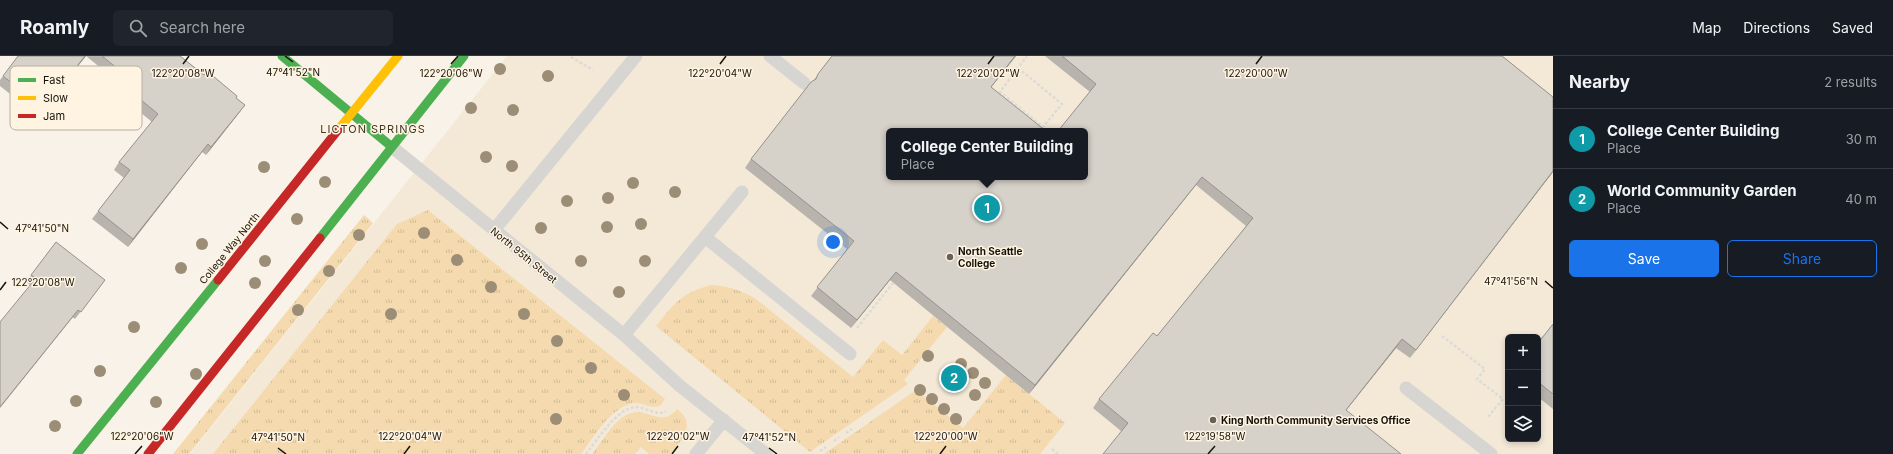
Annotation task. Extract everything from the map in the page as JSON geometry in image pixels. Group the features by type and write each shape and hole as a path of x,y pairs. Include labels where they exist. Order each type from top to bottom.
{"street":[{"name":"North 95th Street","path":"282,56 392,147"},
{"name":"College Way North","path":"78,454 398,56"},
{"path":"148,454 464,56"}],"lane":[{"path":"494,230 636,56"},
{"path":"770,56 804,83"},
{"name":"North 95th Street","path":"392,147 624,335 680,386 766,454"},
{"path":"624,335 742,192"},
{"path":"705,237 845,350"},
{"path":"1406,388 1491,454"},
{"path":"696,454 724,420"}],"path":[{"path":"1018,68 1062,104 1043,127 1000,92 1018,68 1027,56"},
{"path":"571,57 599,73"},
{"path":"845,350 893,283"},
{"path":"1442,336 1485,369 1477,379 1502,399 1487,418"},
{"path":"586,454 611,423 624,411 635,407 660,413 666,411"},
{"path":"846,433 852,429"},
{"path":"834,441 840,437"},
{"path":"820,451 826,447"},
{"path":"1052,449 1058,454"}],"shaded area":[{"name":"North Seattle College","path":"507,56 1553,56 1553,454 190,454"}],"green space":[{"path":"428,210 665,399 660,406 654,407 633,403 625,406 603,424 581,454 213,454 397,224"},
{"path":"364,215 373,223 189,454 173,454"},
{"path":"711,285 734,289 756,299 853,377 883,340 902,355 933,316 947,327 904,380 908,384 810,452 656,326 679,300 692,292"},
{"path":"1006,375 1065,423 1040,454 824,454 916,390 963,428"},
{"path":"677,409 686,420 687,426 683,438 670,454 649,454 641,447 635,454 592,454 617,422 628,414 635,412 665,417 671,415"}],"building":[{"path":"18,56 85,56 77,66 10,66"},
{"path":"102,56 180,56 204,75 207,71 237,96 236,98 245,105 211,147 208,144 133,239 98,211 130,170 119,162 158,114 142,101 142,66 114,66"},
{"path":"832,56 1015,56 991,87 1042,128 886,128 886,180 1088,180 1088,128 1060,128 1096,84 1062,56 1502,56 1553,97 1553,171 1416,350 1402,339 1346,410 1401,454 1103,454 1128,423 1099,399 1153,333 1157,336 1253,218 1202,177 1035,385 896,272 857,320 817,287 854,241 751,159 811,82 816,79 818,74"},
{"path":"10,67 10,81 3,76"},
{"path":"56,242 105,280 81,312 78,310 0,407 0,322 36,278 31,275"},
{"path":"1553,324 1553,394 1541,384 1541,339"}],"traffic: fast":[{"path":"282,56 392,147"},
{"path":"320,238 464,56"},
{"path":"77,454 218,280"}],"traffic: slow":[{"path":"338,130 398,56"}],"traffic: jam":[{"path":"218,280 338,130"},
{"path":"148,454 320,238"}],"place":[{"name":"College Center Building","path":"987,208"},
{"name":"North Seattle College","path":"950,257"},
{"name":"World Community Garden","path":"954,378"},
{"name":"King North Community Services Office","path":"1213,420"}],"district":[{"name":"LICTON SPRINGS","path":"373,129"}]}
